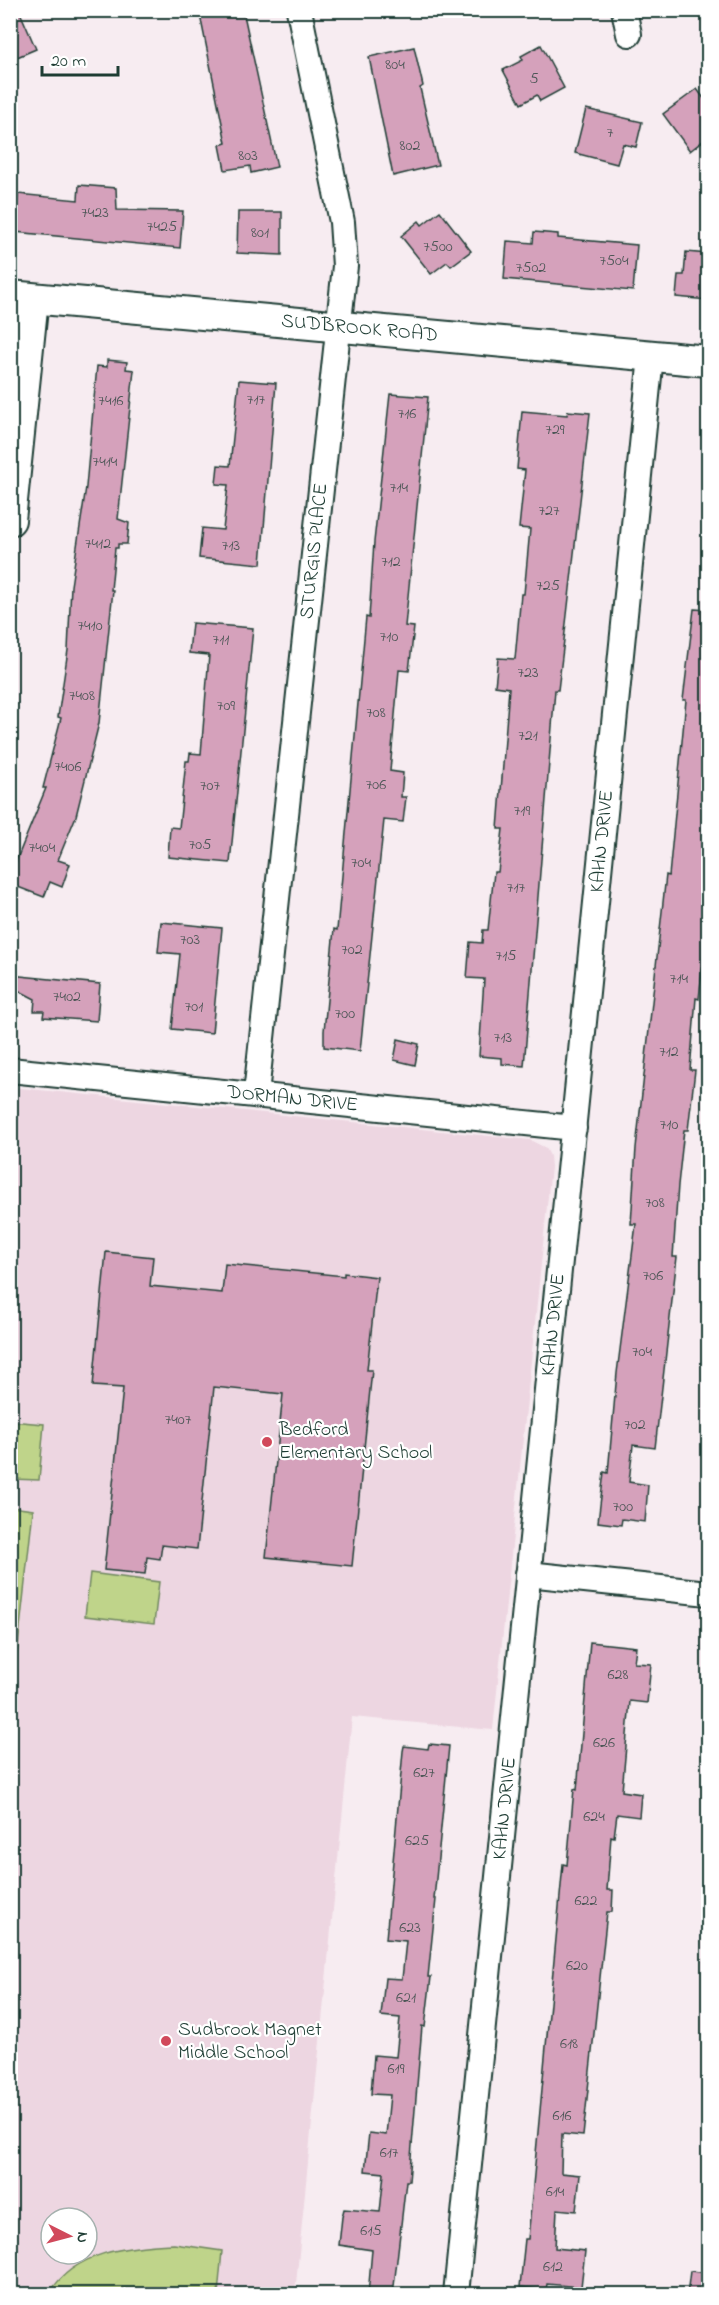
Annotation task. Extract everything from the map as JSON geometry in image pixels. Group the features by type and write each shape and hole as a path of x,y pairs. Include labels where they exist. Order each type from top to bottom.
{"street":[{"name":"STURGIS PLACE","path":"256,1095 345,266 345,245 299,10"},
{"path":"624,10 629,34"},
{"name":"SUDBROOK ROAD","path":"22,297 708,361"},
{"path":"10,520 22,297"},
{"name":"KAHN DRIVE","path":"456,2295 651,356"},
{"name":"DORMAN DRIVE","path":"10,1070 574,1128"},
{"path":"528,1574 708,1593"}],"shaded area":[{"name":"Bedford Elementary School","path":"10,1087 530,1140 546,1148 550,1156 551,1167 493,1730 352,1717 295,2294 11,2294"}],"green space":[{"path":"10,1421 44,1424 39,1480 11,1479"},
{"path":"11,1507 33,1510 15,1673 10,1673"},
{"path":"90,1573 159,1582 154,1624 85,1616"},
{"path":"174,2244 222,2251 218,2294 49,2294 60,2280 76,2266 99,2266 99,2256 121,2249"}],"building":[{"path":"10,10 19,10 36,49 10,60"},
{"path":"199,10 243,10 277,167 251,173 250,166 225,170 220,145 226,143"},
{"path":"541,45 564,88 540,101 537,95 521,104 503,70 523,60 521,56"},
{"path":"414,47 423,86 420,88 438,165 393,176 369,57"},
{"path":"697,89 708,104 708,137 690,151 663,114"},
{"path":"586,109 642,122 636,147 623,144 617,164 575,153"},
{"path":"79,185 116,188 117,210 183,211 180,248 15,232 18,194 78,200"},
{"path":"440,211 471,251 451,266 447,262 431,274 401,236 419,221 422,225"},
{"path":"238,212 282,212 282,255 237,253"},
{"path":"534,232 558,234 558,238 637,245 633,291 504,279 507,241 533,243"},
{"path":"686,252 708,254 708,300 676,297 678,275 684,275"},
{"path":"107,360 127,362 126,369 134,370 118,519 129,523 127,544 118,544 118,548 115,548 111,590 113,590 99,723 76,816 58,860 70,864 62,887 50,882 44,897 10,884 10,876 46,788 43,788 61,718 58,717 68,650 71,586 86,487 97,366 107,367"},
{"path":"239,380 276,383 261,564 199,558 202,528 223,530 228,485 216,484 218,465 230,466"},
{"path":"390,394 428,397 405,626 414,627 409,671 399,670 390,771 403,773 401,797 406,797 403,822 384,820 360,1051 324,1047 324,1031 334,929 337,930 366,617 369,618 374,542"},
{"path":"522,411 567,415 568,411 590,413 558,690 555,690 524,1066 502,1064 502,1058 479,1056 484,979 467,978 470,942 482,943 483,930 488,930 494,872 498,872 503,829 498,829 509,688 495,686 498,658 515,659 521,594 524,594 530,529 519,528 525,470 517,469"},
{"path":"694,609 708,610 708,914 699,999 696,998 690,1070 695,1070 688,1130 684,1130 678,1185 673,1257 677,1257 655,1448 633,1445 629,1482 648,1485 645,1522 622,1519 621,1525 598,1522 604,1472 608,1473 617,1373 636,1224 631,1224 636,1148 666,875 669,876 686,700 683,700"},
{"path":"192,623 253,628 230,863 168,857 170,827 179,828 186,761 189,761 190,753 201,754 209,655 189,653"},
{"path":"161,922 222,928 212,1033 172,1029 180,954 158,952"},
{"path":"10,975 100,984 97,1021 43,1017 44,1011 34,1011 35,999 10,986"},
{"path":"398,1039 419,1044 415,1065 394,1060"},
{"path":"106,1252 153,1257 150,1286 222,1293 225,1264 344,1276 344,1273 377,1277 367,1370 372,1370 352,1566 266,1557 283,1394 214,1387 197,1549 162,1545 160,1559 147,1557 145,1574 104,1570 123,1388 93,1386"},
{"path":"590,1642 636,1647 634,1663 651,1664 647,1703 630,1701 622,1791 641,1794 639,1817 617,1814 614,1837 611,1836 607,1890 613,1890 612,1912 607,1912 583,2136 562,2134 561,2173 580,2175 576,2211 557,2209 555,2248 585,2251 581,2287 547,2284 546,2290 520,2287 525,2239 528,2239 563,1864 567,1865 574,1789 577,1790"},
{"path":"429,1744 449,1746 434,1899 436,1899 428,1977 431,1977 425,2027 422,2026 409,2181 406,2181 393,2295 368,2295 372,2250 339,2245 342,2217 344,2209 380,2212 384,2173 365,2171 369,2133 386,2135 390,2095 371,2094 374,2055 396,2057 400,2018 381,2016 385,1978 402,1979 406,1941 386,1939 403,1751 404,1746 428,1749"},
{"path":"690,2271 708,2273 708,2295 687,2295"}],"place":[{"name":"Bedford Elementary School","path":"267,1442"},
{"name":"Sudbrook Magnet Middle School","path":"166,2041"}]}
